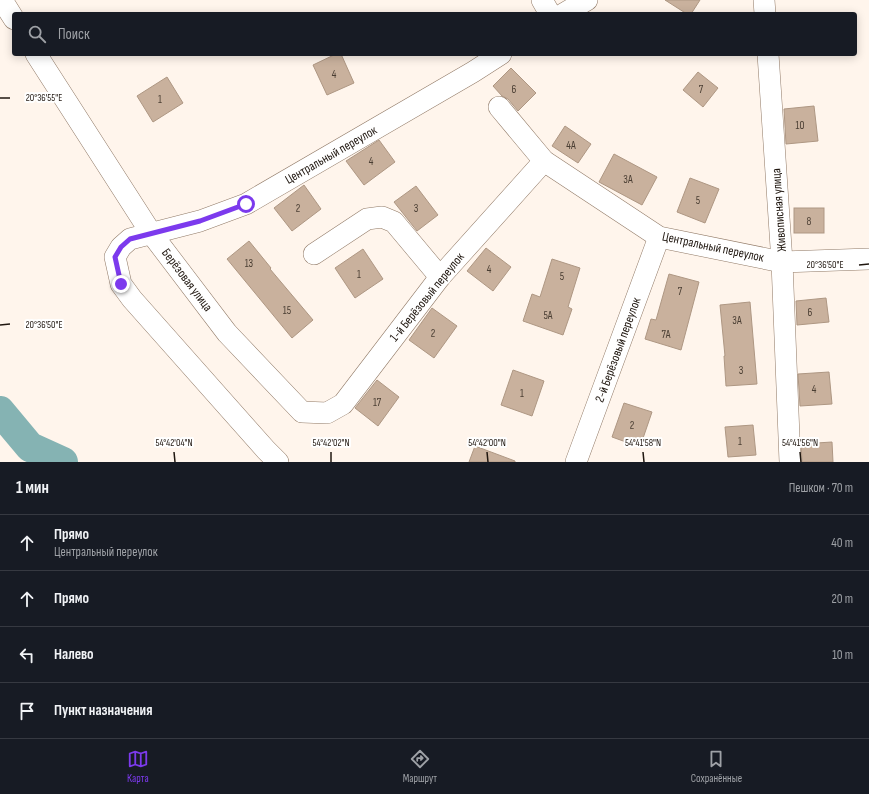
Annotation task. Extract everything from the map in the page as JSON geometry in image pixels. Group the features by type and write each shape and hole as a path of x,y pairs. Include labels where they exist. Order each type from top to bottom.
{"street":[{"path":"2,0 12,16"},
{"path":"542,0 549,12"},
{"path":"566,12 587,0"},
{"path":"764,0 765,12"},
{"name":"Берёзовая улица","path":"37,56 151,233 226,332 302,412"},
{"name":"Центральный переулок","path":"278,462 137,305 121,284 115,257 121,247 130,239 200,221 246,204 498,56"},
{"name":"Живописная улица","path":"768,56 782,262 790,462"},
{"name":"Центральный переулок","path":"499,107 544,161 659,237 782,262 869,259"},
{"name":"1-й Берёзовый переулок","path":"302,412 327,413 343,404 440,277 544,161"},
{"path":"314,254 367,219 382,217 394,222 440,277"},
{"name":"2-й Берёзовый переулок","path":"576,462 659,237"}],"building":[{"path":"665,0 700,0 692,12 684,12"},
{"path":"332,56 342,56 354,83 327,95 313,65"},
{"path":"511,68 536,93 518,111 508,99 502,96 493,86"},
{"path":"698,72 718,88 703,107 683,90"},
{"path":"167,77 183,103 153,122 137,96"},
{"path":"814,106 818,141 786,144 784,109"},
{"path":"565,126 591,144 578,163 552,146"},
{"path":"379,140 395,162 364,185 346,161"},
{"path":"614,154 657,177 642,205 599,182"},
{"path":"690,178 719,189 705,223 677,212"},
{"path":"304,185 321,209 292,231 274,208"},
{"path":"416,186 438,215 417,231 394,202"},
{"path":"794,208 824,208 824,233 794,233"},
{"path":"249,241 271,268 270,269 313,320 292,338 227,259"},
{"path":"486,248 511,267 493,291 467,271"},
{"path":"363,249 383,279 355,298 335,268"},
{"path":"552,259 580,268 568,307 572,309 563,335 523,321 532,294 540,297"},
{"path":"669,274 699,282 681,350 645,339 651,319 656,320"},
{"path":"826,298 829,322 797,325 796,301"},
{"path":"750,302 757,384 726,386 725,356 720,305"},
{"path":"432,308 457,326 434,358 409,340"},
{"path":"513,370 544,381 532,416 501,405"},
{"path":"829,372 832,404 800,406 798,374"},
{"path":"377,380 399,397 378,426 355,408"},
{"path":"624,403 652,412 640,447 612,437"},
{"path":"753,425 756,455 728,457 725,427"},
{"path":"832,442 833,462 802,462 801,444"},
{"path":"475,446 515,461 515,462 469,462"}],"waterway":[{"path":"0,411 30,447 63,462"}],"route":[{"path":"121,284 115,257 121,247 130,239 200,221 246,204"}]}
